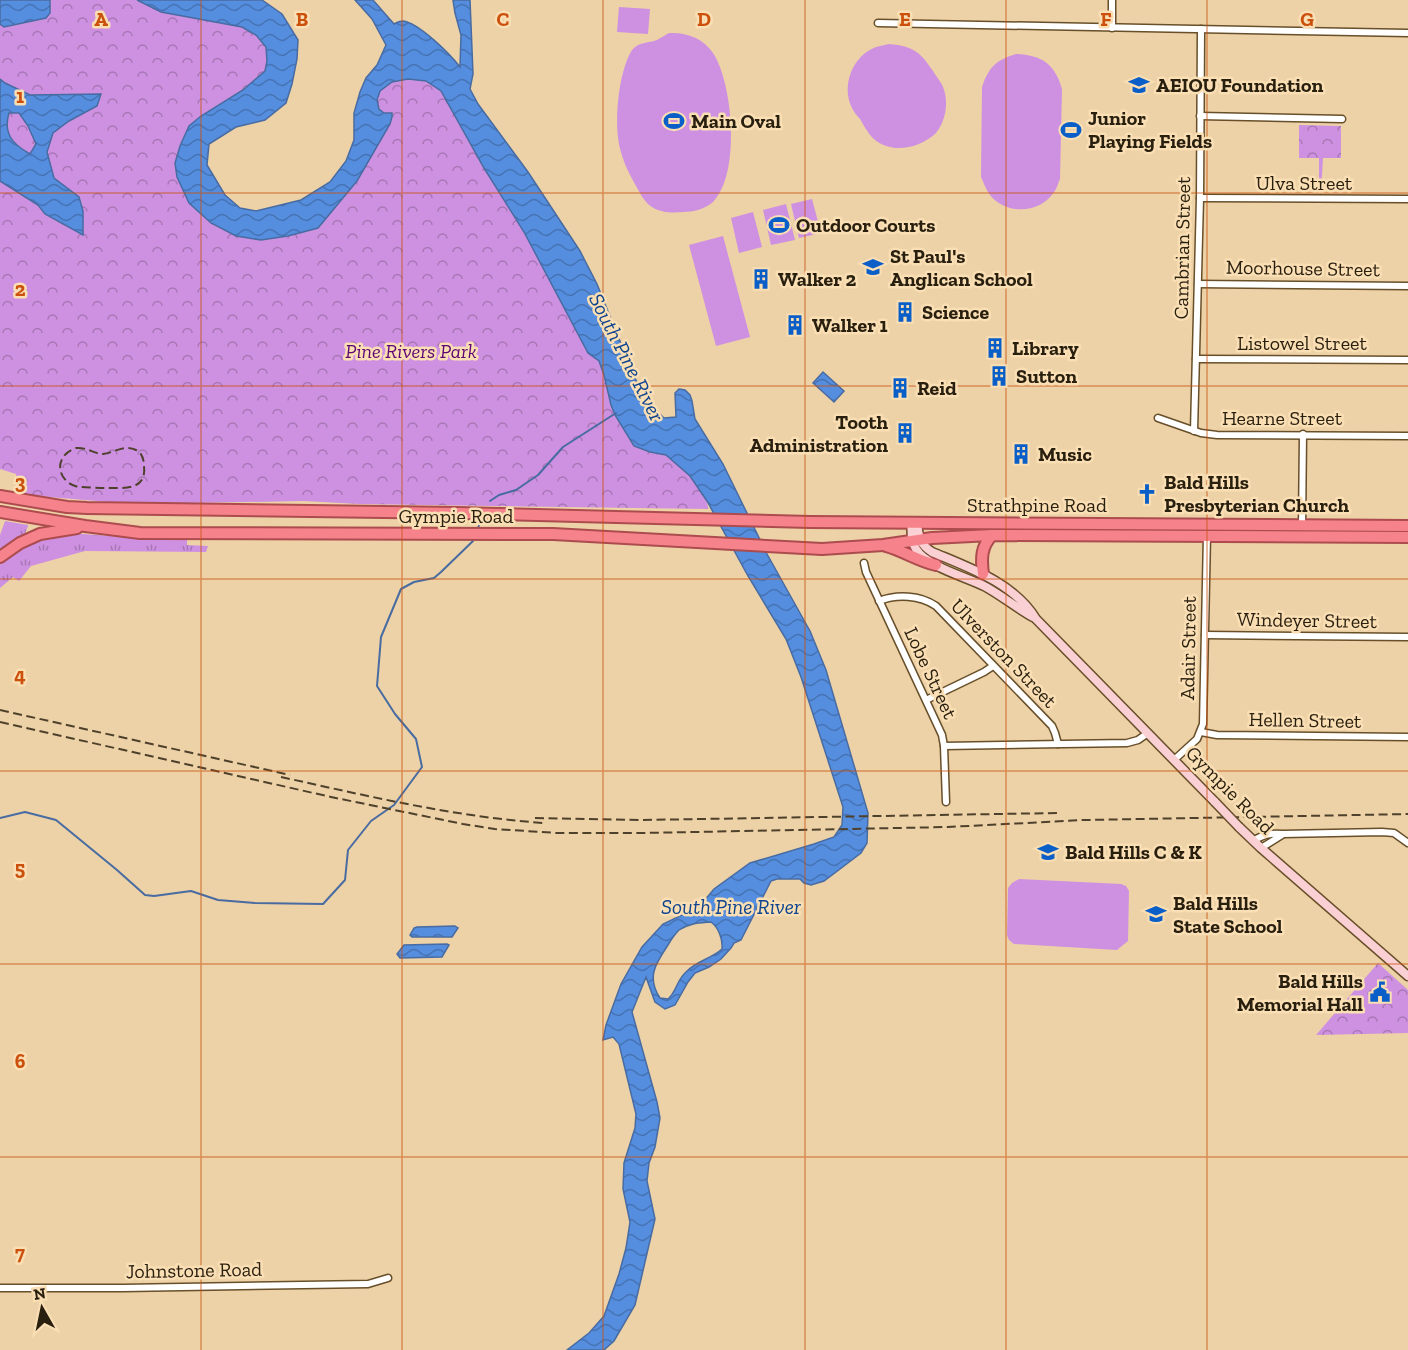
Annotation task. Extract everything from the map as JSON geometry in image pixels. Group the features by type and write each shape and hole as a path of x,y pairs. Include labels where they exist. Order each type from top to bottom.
{"highway":[{"name":"Gympie Road","path":"0,496 87,508 914,522"},
{"name":"Gympie Road","path":"0,512 85,526 148,533 553,534 835,549 916,540"},
{"name":"Strathpine Road","path":"914,522 1302,531 1408,537"},
{"path":"0,557 20,543 40,534 85,526"},
{"name":"Strathpine Road","path":"1302,531 1408,526"},
{"name":"Strathpine Road","path":"916,540 992,535 1207,530"},
{"path":"983,574 983,549 986,541 992,535"},
{"path":"883,545 936,565"}],"main road":[{"path":"914,522 916,540"},
{"name":"Gympie Road","path":"916,540 918,552 936,565 984,586 1036,619"},
{"name":"Gympie Road","path":"916,540 929,551 983,574 1020,598 1036,619 1253,841 1408,976"}],"street":[{"path":"1112,0 1112,28"},
{"path":"878,23 1408,33"},
{"name":"Cambrian Street","path":"1194,431 1200,198 1201,29"},
{"path":"1200,116 1341,119"},
{"name":"Ulva Street","path":"1200,198 1408,199"},
{"name":"Moorhouse Street","path":"1198,284 1408,286"},
{"name":"Listowel Street","path":"1196,359 1408,360"},
{"name":"Hearne Street","path":"1158,418 1194,431 1217,435 1408,436"},
{"path":"1302,531 1303,434"},
{"name":"Adair Street","path":"1201,732 1207,530"},
{"name":"Lobe Street","path":"864,563 879,601 939,728 944,746 946,802"},
{"name":"Ulverston Street","path":"879,601 908,597 932,603 1052,726 1058,744"},
{"name":"Windeyer Street","path":"1205,635 1408,638"},
{"path":"926,700 993,666"},
{"path":"1174,760 1195,742 1201,732"},
{"name":"Hellen Street","path":"1201,732 1217,735 1408,738"},
{"path":"944,746 1131,742 1148,733"},
{"path":"1253,841 1273,833 1382,831 1394,833 1408,843"},
{"path":"1261,848 1283,834"},
{"name":"Johnstone Road","path":"0,1288 368,1284 388,1278"}],"green space":[{"name":"Pine Rivers Park","path":"50,0 136,0 161,12 242,27 256,35 266,47 265,71 243,90 189,126 175,163 211,223 236,236 261,240 318,228 384,113 380,110 377,100 380,91 392,82 408,79 426,81 441,91 484,168 524,232 588,353 599,361 615,415 634,446 666,455 676,463 690,476 707,501 708,509 359,504 304,501 133,504 22,493 16,474 0,469 0,24 4,27 50,13"},
{"path":"619,7 650,9 648,34 617,32"},
{"name":"Main Oval","path":"669,33 694,37 709,48 720,67 729,106 731,150 722,189 713,202 691,211 663,211 647,203 627,169 617,129 620,85 632,50 637,45 657,40"},
{"path":"889,44 909,48 920,55 940,81 945,93 945,112 939,129 928,139 911,147 893,148 877,141 870,135 852,108 849,99 848,81 855,64 868,51"},
{"path":"1016,54 1033,56 1046,62 1056,73 1062,89 1060,179 1049,198 1027,209 1011,208 996,201 981,177 982,87 987,74 994,65"},
{"path":"1299,125 1341,126 1341,158 1323,158 1321,192 1319,192 1319,158 1299,158"},
{"name":"Outdoor Courts","path":"812,199 821,233 799,238 791,204"},
{"name":"Outdoor Courts","path":"786,204 795,240 771,245 763,210"},
{"name":"Outdoor Courts","path":"753,212 762,247 739,253 731,218"},
{"path":"723,236 750,337 716,346 689,245"},
{"path":"5,521 28,526 24,536 0,552 0,535"},
{"path":"69,533 187,540 187,545 208,546 206,552 85,551 31,566 19,581 13,577 0,588 0,562 24,545 53,535"},
{"path":"1019,879 1126,886 1129,891 1128,941 1117,950 1014,944 1007,935 1008,888"},
{"path":"1378,963 1408,990 1408,1033 1316,1035"}],"water":[{"path":"0,0 50,0 50,13 46,18 4,27 0,24"},
{"name":"South Pine River","path":"137,0 262,0 282,14 298,40 297,59 286,103 265,120 236,127 209,144 207,165 225,195 240,208 256,211 301,200 330,182 346,161 354,140 354,113 360,92 366,78 377,65 386,45 372,19 355,0 373,0 394,24 403,21 417,27 442,47 460,67 461,35 453,0 470,0 473,74 470,89 478,104 528,172 580,251 597,284 646,401 664,418 676,417 675,393 679,389 685,390 690,395 695,419 723,464 767,554 810,631 826,670 868,813 867,843 861,853 824,881 811,885 800,879 771,881 741,940 734,943 721,959 695,973 675,1005 665,1009 655,1002 646,977 632,1012 660,1118 647,1181 655,1219 635,1305 614,1341 604,1350 567,1350 589,1333 604,1316 619,1274 630,1222 623,1189 624,1163 635,1128 636,1114 619,1044 613,1037 603,1040 606,1025 621,984 642,947 663,924 699,907 714,889 750,863 834,837 842,825 843,807 801,677 786,639 707,501 690,476 666,455 634,446 615,415 599,361 588,353 524,232 484,168 441,91 426,81 408,79 392,82 380,91 377,100 379,109 384,113 392,113 390,124 357,181 318,228 261,240 236,236 211,223 189,203 177,177 175,163 189,126 243,90 265,71 266,47 256,35 242,27 161,12","holes":["711,922 720,934 722,949 690,968 668,999 660,998 654,983 654,970 673,937 683,928"]},
{"path":"0,79 30,95 101,94 97,106 69,121 53,133 47,152 54,178 79,197 83,211 83,235 45,214 38,205 0,181","holes":["9,113 19,113 36,144 30,154 18,146 8,132"]},
{"path":"823,372 844,391 834,402 813,383"},
{"path":"455,926 458,928 452,937 412,937 410,935 417,927"},
{"path":"404,945 449,945 442,957 400,958 397,954"}],"waterway":[{"path":"490,501 499,495 516,490 538,475 563,447 616,413"},
{"path":"478,528 480,523"},
{"path":"0,818 25,812 56,820 145,895 191,891 218,900 323,904 345,880 348,850 371,821 394,805 422,767 416,739 395,714 377,686 381,637 401,589 414,582 434,578 473,541"}],"railway":[{"path":"76,448 103,454 123,448 132,448 141,454 144,461 142,480 138,484 120,488 78,487 70,484 61,474 60,468 64,456 76,448"},
{"path":"0,710 290,775"},
{"path":"0,722 331,797 495,829 557,833 643,833 948,827 1084,820 1408,814"},
{"path":"281,777 445,811 544,823"},
{"path":"535,818 643,820 1057,813"}],"place":[{"name":"AEIOU Foundation","path":"1139,85"},
{"name":"Main Oval","path":"674,121"},
{"name":"Junior Playing Fields","path":"1071,130"},
{"name":"Outdoor Courts","path":"779,225"},
{"name":"St Paul's Anglican School","path":"873,267"},
{"name":"Walker 2","path":"761,279"},
{"name":"Science","path":"905,312"},
{"name":"Walker 1","path":"795,325"},
{"name":"Library","path":"995,348"},
{"name":"Sutton","path":"999,376"},
{"name":"Reid","path":"900,388"},
{"name":"Tooth Administration","path":"905,433"},
{"name":"Music","path":"1021,454"},
{"name":"Bald Hills Presbyterian Church","path":"1147,494"},
{"name":"Bald Hills C & K","path":"1048,852"},
{"name":"Bald Hills State School","path":"1156,914"},
{"name":"Bald Hills Memorial Hall","path":"1380,992"}]}
